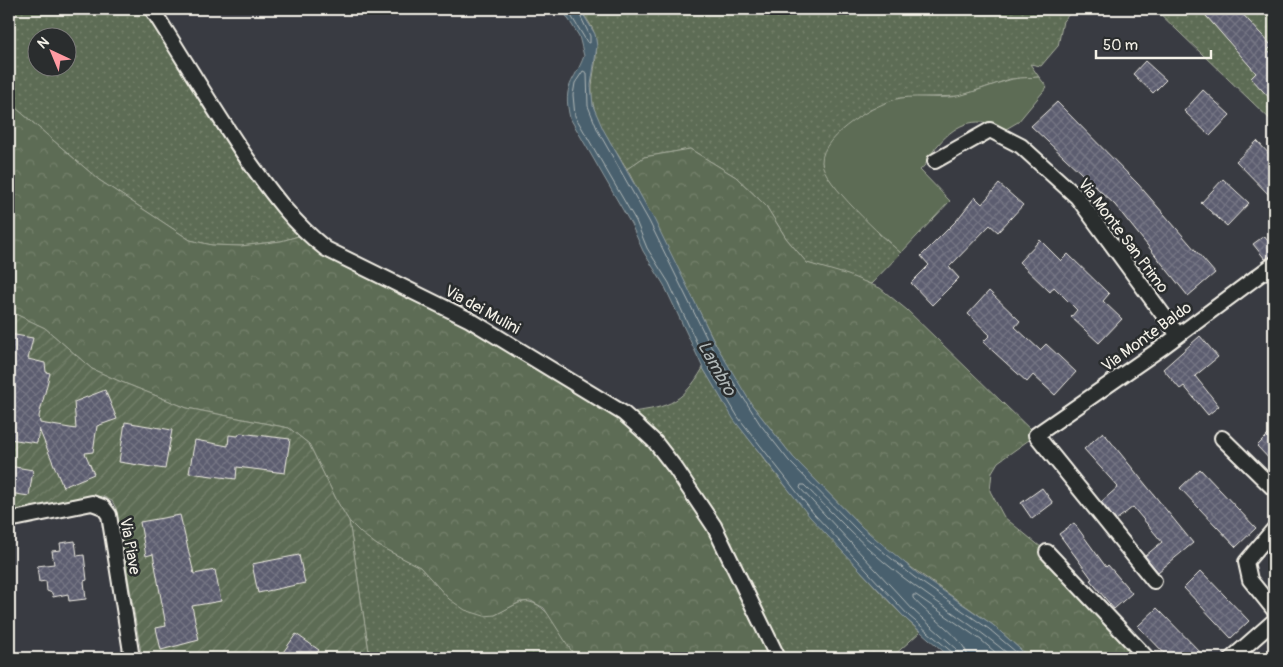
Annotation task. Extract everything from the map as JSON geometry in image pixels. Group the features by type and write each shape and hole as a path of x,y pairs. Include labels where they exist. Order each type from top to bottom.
{"street":[{"name":"Via dei Mulini","path":"152,9 218,117 278,203 306,234 326,249 470,320 623,414 655,442 714,526 778,658"},
{"name":"Via Monte San Primo","path":"935,161 990,130 1021,146 1077,197 1178,336"},
{"name":"Via Monte Baldo","path":"1154,580 1036,435 1178,336 1274,264"},
{"path":"1222,438 1274,489"},
{"name":"Via Piave","path":"9,520 92,503 103,507 109,515 132,658"},
{"path":"1274,529 1246,562 1250,580 1274,610"},
{"path":"1047,552 1148,658"},
{"path":"1232,658 1274,621"}],"green space":[{"path":"9,9 152,9 306,234 281,241 241,246 212,245 190,240 99,180 9,102"},
{"path":"580,9 1074,9 1063,21 1058,46 1041,66 1030,64 1039,77 1010,79 960,96 900,98 870,110 843,129 879,234 901,253 871,284 807,263 786,238 766,206 736,177 690,149 644,157 627,169 607,138 595,113 592,86 597,52 595,36 593,29"},
{"path":"1155,9 1274,9 1274,123"},
{"path":"1039,77 1047,87 1018,122 1006,129 986,123 969,123 953,131 936,148 920,170 950,201 901,253 843,196 825,171 822,162 824,152 831,141 852,121 879,106 901,98 955,96 1013,79"},
{"path":"9,102 99,180 190,240 212,245 241,246 281,241 306,234 399,284 623,413 676,469 778,658 576,658 544,608 531,601 520,602 495,615 484,616 465,610 449,599 420,567 377,545 349,521 309,444 289,428 187,408 119,381 92,369 45,328 9,311"},
{"path":"690,149 736,177 766,206 786,238 807,263 848,275 880,288 907,310 1036,435 998,462 992,472 990,491 1004,517 1047,552 1147,658 1030,658 993,625 892,554 863,528 793,457 752,405 727,366 627,169 644,157"},
{"path":"9,311 45,328 92,369 119,381 187,408 289,428 309,444 349,521 370,658 142,658 116,508 112,501 102,496 9,515"},
{"path":"703,368 732,415 781,481 877,589 920,632 891,658 778,658 623,413 661,407 679,398 695,381"},
{"path":"349,521 377,545 420,567 449,599 495,615 519,603 528,602 537,605 546,611 553,620 576,658 370,658"}],"water":[{"name":"Lambro","path":"562,9 580,9 595,34 597,46 591,85 593,106 603,129 654,219 715,343 752,405 793,457 863,528 917,573 993,625 1030,658 951,658 906,619 810,517 734,420 703,368 664,285 643,251 631,224 570,118 567,98 568,91 584,56 579,36"}],"building":[{"path":"1200,9 1238,9 1272,46 1268,50 1274,57 1274,103 1251,78 1256,73"},
{"path":"1145,61 1166,80 1153,93 1133,74"},
{"path":"1203,90 1230,115 1210,136 1184,111"},
{"path":"1057,102 1138,184 1215,273 1188,296 1115,205 1031,126"},
{"path":"1257,141 1274,159 1274,200 1236,161"},
{"path":"1223,179 1249,203 1227,226 1201,203"},
{"path":"999,184 1023,205 998,232 990,225 949,267 959,278 932,305 911,283 929,265 921,256 957,220 975,197 982,204"},
{"path":"1264,236 1274,249 1274,255 1265,259 1253,244"},
{"path":"1040,240 1061,261 1068,254 1109,294 1103,301 1122,319 1099,343 1071,317 1077,310 1054,287 1050,292 1019,262"},
{"path":"989,291 1020,321 1015,327 1040,350 1046,344 1076,372 1055,395 1033,375 1027,382 983,342 990,335 968,314"},
{"path":"9,334 33,338 28,359 45,363 46,372 50,373 39,416 40,423 76,429 74,402 105,390 117,419 97,426 93,452 85,453 94,474 63,487 39,429 37,443 9,439"},
{"path":"1200,336 1218,357 1195,376 1219,406 1208,415 1184,386 1180,389 1163,369"},
{"path":"125,422 172,430 165,469 119,462"},
{"path":"1274,429 1274,464 1257,446"},
{"path":"1103,432 1193,543 1158,572 1145,556 1162,542 1133,507 1116,520 1101,502 1118,487 1084,449"},
{"path":"240,433 290,439 285,473 237,467 236,479 189,473 195,440 228,446 229,435 238,436"},
{"path":"9,466 33,470 29,496 9,493"},
{"path":"1200,469 1256,528 1236,547 1180,488"},
{"path":"1042,488 1053,503 1032,519 1021,503"},
{"path":"180,515 194,574 215,570 221,601 192,606 199,640 161,650 156,628 166,626 153,554 146,556 140,522"},
{"path":"1074,523 1106,567 1108,565 1132,593 1114,609 1090,580 1092,579 1059,534"},
{"path":"75,541 77,556 84,555 87,580 84,581 86,599 69,601 68,594 53,597 52,593 47,591 46,581 39,582 37,566 54,564 52,551 61,550 60,543"},
{"path":"299,555 305,583 258,593 252,564"},
{"path":"1201,571 1249,621 1231,638 1184,588"},
{"path":"1157,608 1206,658 1169,658 1138,626"},
{"path":"296,634 319,650 313,658 279,658"}]}
